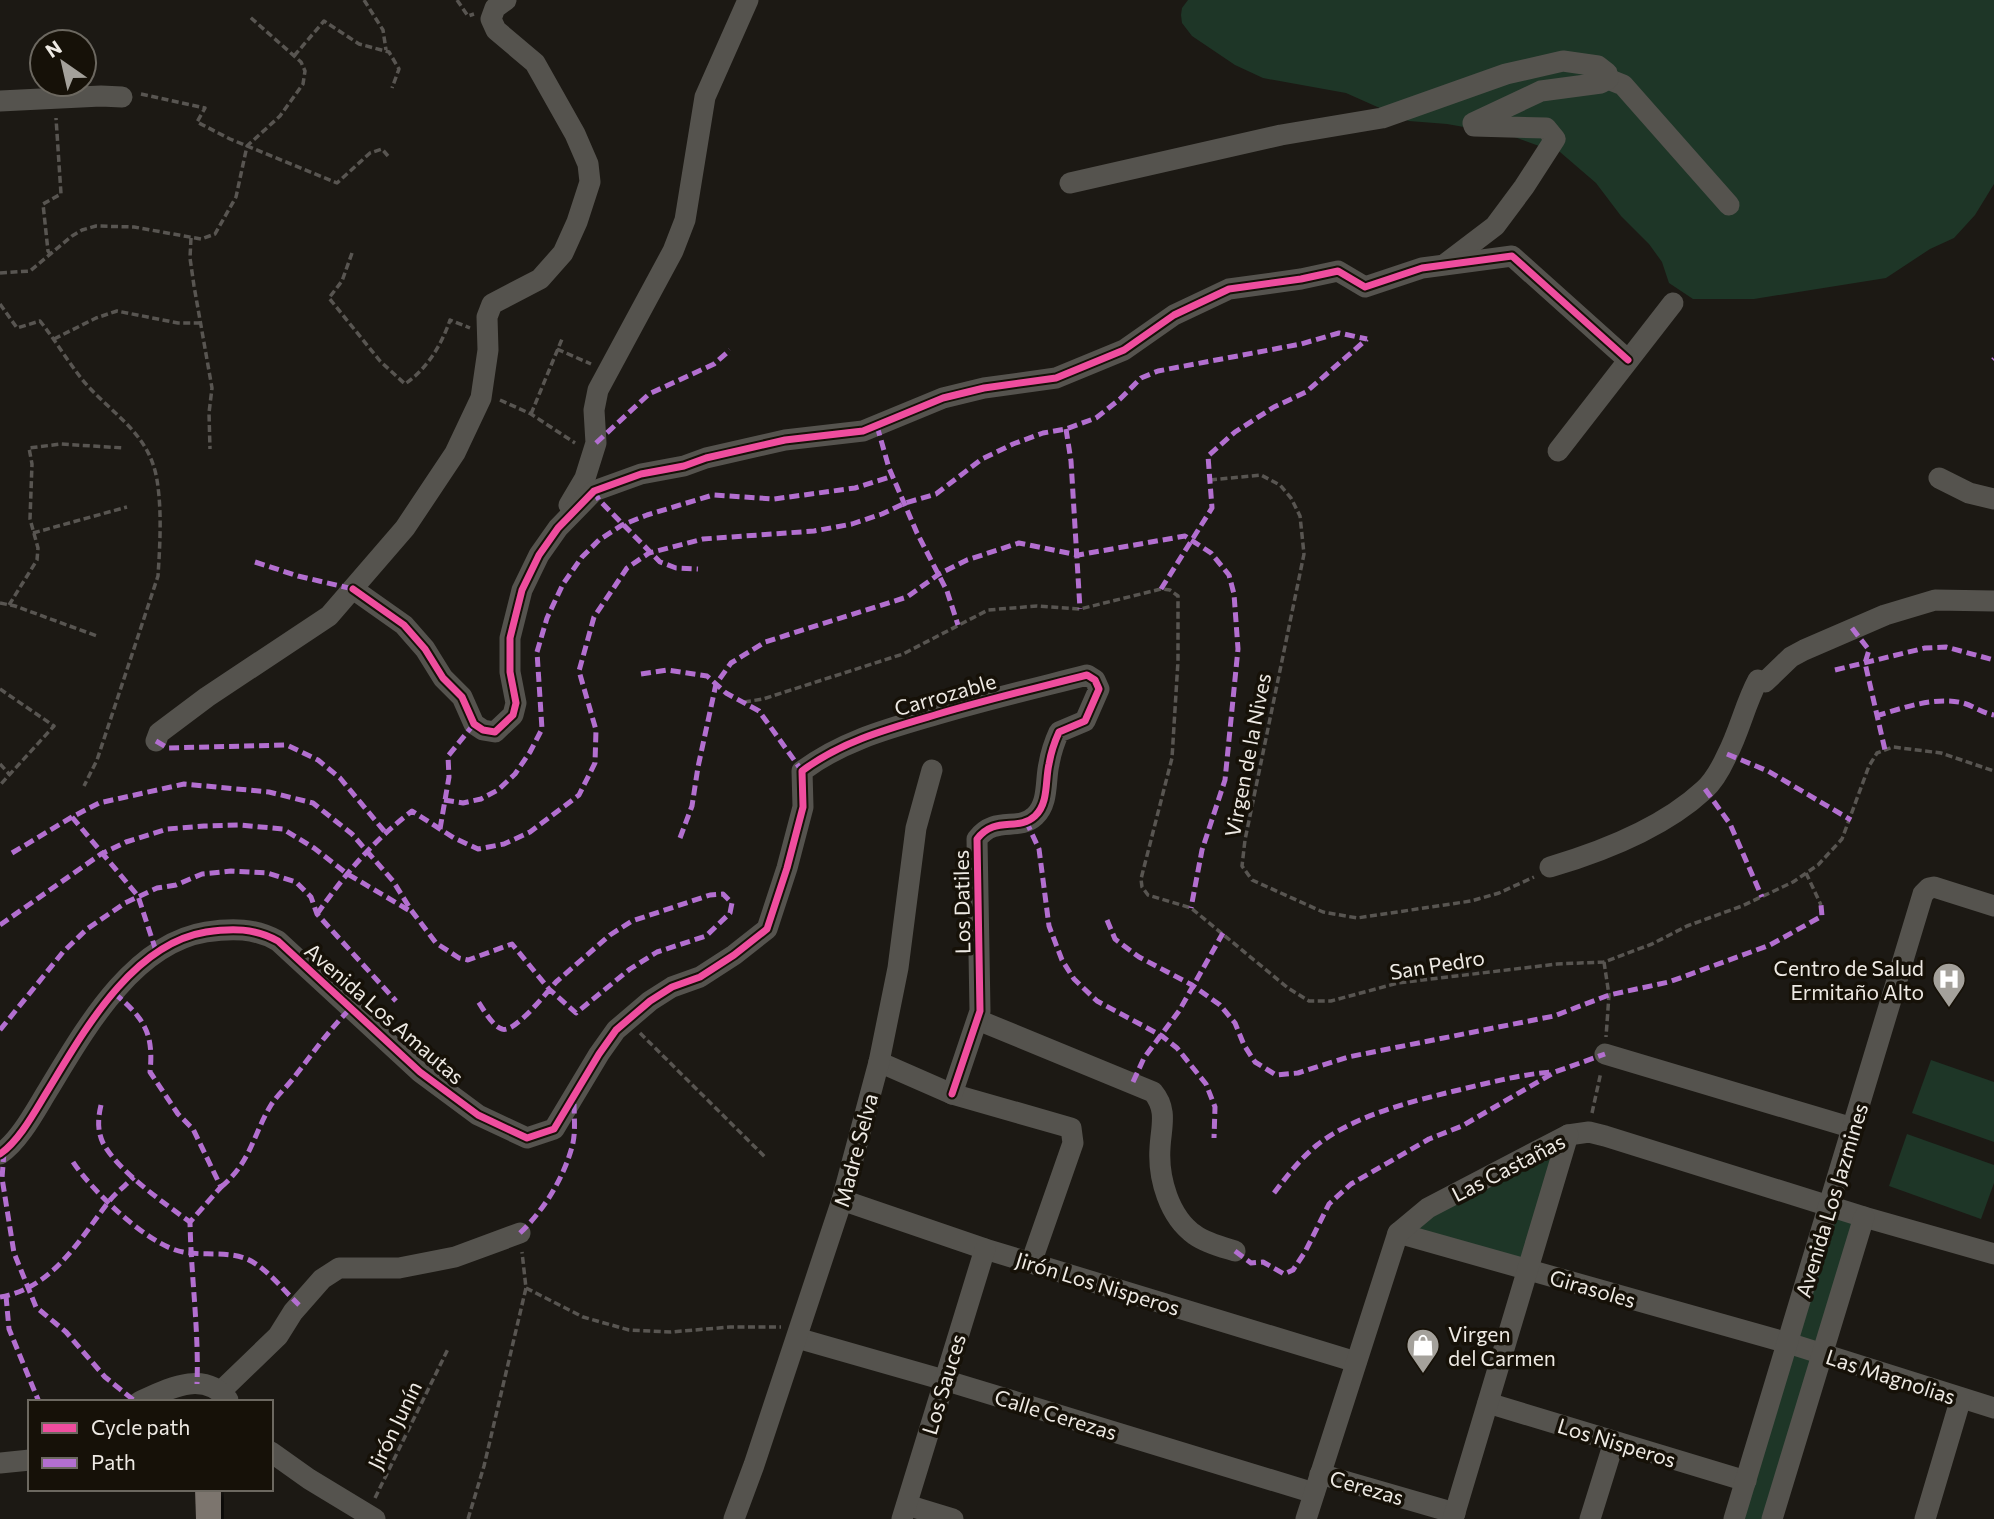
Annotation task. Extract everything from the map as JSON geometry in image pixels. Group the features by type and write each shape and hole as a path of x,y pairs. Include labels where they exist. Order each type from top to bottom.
{"street":[{"path":"156,741 159,733 207,697 329,615 405,528 455,453 481,398 488,351 487,317 492,304 540,279 563,253 590,182 588,164 575,134 535,63 496,30 491,19 495,8 506,0"},
{"path":"353,589 404,625 425,649 443,678 462,697 474,724 483,730 495,732 513,715 516,703 510,672 510,638 522,590 539,555 585,478 596,443 594,410 598,390 674,251 685,220 705,97 748,0"},
{"path":"1070,183 1281,135 1382,118 1506,74 1563,61 1598,66 1607,73 1608,79"},
{"path":"1608,79 1623,85 1728,205"},
{"path":"1444,265 1495,226 1555,139 1546,128 1474,126 1473,123 1541,91 1601,83 1608,79"},
{"path":"98,97 122,97"},
{"path":"0,101 55,98"},
{"path":"539,555 558,528 594,491 641,474 785,440 863,431 943,398 984,388 1056,378 1124,349 1174,315 1229,289 1338,271 1365,286 1422,268 1512,256 1628,360"},
{"path":"1559,451 1673,303"},
{"path":"1939,478 1969,493 1994,499"},
{"path":"1550,867 1622,841 1674,811 1705,789 1727,754 1758,680 1765,682 1791,657 1843,632 1920,604 1935,600 1994,601"},
{"name":"Carrozable","path":"802,771 824,754 881,730 985,700 1087,675 1095,680 1099,689"},
{"name":"Los Datiles","path":"952,1094 978,1020 980,980 977,839 984,830 996,824 1026,821 1035,817 1042,806 1053,745 1059,732 1085,722 1099,689"},
{"name":"Madre Selva","path":"734,1519 842,1200 879,1062 898,968 916,828 932,770"},
{"name":"Avenida Los Amautas","path":"0,1154 21,1131 86,1032 130,974 167,944 201,933 249,929 262,932 278,941 420,1072 478,1115 527,1138 554,1129 598,1054 616,1030 650,1001 673,987 700,977 767,929 803,807 802,771"},
{"name":"Avenida Los Jazmines","path":"1734,1519 1923,894 1934,887 1994,906"},
{"path":"978,1020 1153,1092 1160,1101 1163,1112 1160,1149 1165,1191 1175,1213 1195,1235 1235,1251"},
{"path":"1605,1054 1853,1128"},
{"path":"879,1062 952,1094 1071,1128 1073,1143 1031,1263"},
{"name":"Las Castañas","path":"1398,1233 1428,1208 1568,1135 1589,1132 1864,1217 1992,1248"},
{"path":"1454,1516 1568,1135"},
{"name":"Jirón Los Nisperos","path":"842,1200 985,1249 1356,1362"},
{"name":"Avenida Los Jazmines","path":"1772,1519 1864,1217"},
{"path":"144,1400 186,1383 212,1385 225,1396 278,1336 293,1312 322,1279 339,1268 399,1268 456,1257 520,1233"},
{"path":"1306,1519 1398,1233"},
{"name":"Girasoles","path":"1398,1233 1788,1343"},
{"name":"Los Sauces","path":"904,1512 985,1249"},
{"name":"Calle Cerezas","path":"799,1332 944,1380 1317,1484"},
{"name":"Las Magnolias","path":"1788,1343 1994,1408"},
{"path":"1925,1519 1961,1398"},
{"name":"Los Nisperos","path":"1489,1403 1746,1481"},
{"path":"1590,1519 1614,1442"},
{"path":"273,1453 371,1517"},
{"path":"0,1464 28,1460"},
{"name":"Cerezas","path":"1317,1484 1454,1516"},
{"path":"904,1512 953,1519"}],"path":[{"path":"364,0 383,30 386,50 399,69 392,88"},
{"path":"0,273 30,271 72,236 96,226 134,227 191,238 206,239 215,234 233,205 247,146 280,116 303,84 304,71 301,62 250,17"},
{"path":"294,56 324,20 359,44 386,50"},
{"path":"122,97 139,93 205,108 197,122 337,183 370,153 382,149 387,156"},
{"path":"51,255 48,251 43,204 61,194 55,98"},
{"path":"191,238 190,258 212,388 209,413 210,449"},
{"path":"352,253 342,281 329,298 380,361 405,384 426,363 443,339 450,320 488,336"},
{"path":"0,304 17,328 40,321 82,380 135,431 157,478 158,576 97,760 85,786"},
{"path":"54,339 96,317 117,311 178,323 201,323"},
{"path":"531,414 562,339"},
{"path":"558,349 607,372"},
{"path":"482,391 531,414 593,454"},
{"path":"9,605 37,561 38,548 30,519 32,464 29,448 61,444 124,449"},
{"path":"33,533 127,507"},
{"path":"0,604 97,636"},
{"path":"0,689 54,726 0,785"},
{"path":"0,764 10,775"},
{"path":"1806,873 1821,905"},
{"path":"629,1021 765,1157"},
{"path":"468,1519 484,1466 526,1288 520,1233"},
{"path":"526,1288 583,1317 629,1330 671,1332 730,1327 799,1332"}],"green space":[{"path":"1188,0 1994,0 1994,184 1975,215 1954,238 1930,249 1886,278 1754,299 1693,299 1669,283 1662,262 1649,244 1621,216 1596,183 1553,146 1539,146 1509,135 1447,124 1409,121 1346,93 1263,78 1235,65 1192,36 1182,23 1181,15"},
{"path":"1931,1060 1994,1082 1994,1142 1912,1113"},
{"path":"1907,1134 1994,1165 1994,1183 1981,1219 1889,1186"},
{"path":"1558,1148 1525,1262 1411,1230 1419,1221"},
{"path":"1830,1206 1864,1217 1772,1519 1734,1519"}],"building":[{"path":"195,1491 221,1491 221,1519 196,1519"}],"marked path":[{"path":"317,914 360,859 412,811 454,838 478,849 504,844 530,832 579,795 595,763 596,730 579,671 594,617 627,568 649,553 703,539 814,531 852,524 936,494 982,459 1013,444 1096,418 1141,378 1158,371 1301,344 1339,333 1367,339"},
{"path":"1161,589 1212,508 1208,456 1235,432 1274,407 1306,392 1367,339"},
{"path":"596,443 649,394 714,364 730,350"},
{"path":"877,426 889,468 917,533 947,591 958,625"},
{"path":"1066,429 1071,461 1080,609"},
{"path":"444,800 463,803 481,799 498,790 515,774 530,752 542,729 537,652 547,618 563,584 582,557 599,540 622,525 647,515 713,495 774,499 855,488 893,476"},
{"path":"594,491 599,500 660,562 676,568 698,569"},
{"path":"680,838 692,806 716,684 731,663 765,642 907,597 939,574 967,560 1019,543 1078,555 1185,536 1211,553 1229,575 1234,594 1238,649 1225,780 1202,850 1191,908"},
{"path":"255,562 353,589"},
{"path":"1852,628 1869,650 1865,663 1885,750"},
{"path":"1835,670 1925,648 1946,647 1994,660"},
{"path":"641,674 667,670 707,676 726,693 759,711 802,771"},
{"path":"1876,716 1941,701 1963,703 1994,715"},
{"path":"440,829 449,777 448,756 474,724"},
{"path":"156,741 168,748 287,745 318,760 340,778 385,832"},
{"path":"1727,754 1768,771 1851,820"},
{"path":"12,853 99,803 184,784 269,792 313,803 352,834 393,881 436,943 459,958 468,960 512,944 549,989 576,1013 630,969 657,952 706,936 730,913 732,903 723,894 710,895 632,921 610,935 556,982 552,987 545,994 538,1003 522,1019 507,1029 495,1024 477,1000"},
{"path":"1705,789 1730,824 1762,897"},
{"path":"72,817 138,896 156,951"},
{"path":"1026,821 1039,849 1049,926 1062,960 1074,979 1097,1001 1162,1036 1177,1048 1206,1084 1215,1107 1214,1138"},
{"path":"0,925 101,854 126,842 167,829 204,826 240,825 283,829 314,848 346,873 410,911"},
{"path":"0,1030 63,952 87,929 125,903 157,888 176,885 202,874 231,871 267,873 296,882 311,897 317,914 396,1001"},
{"path":"1107,920 1115,939 1139,957 1192,985 1220,1005 1235,1023 1255,1062 1276,1075 1298,1073 1348,1057 1554,1016 1609,995 1669,982 1770,945 1822,916 1821,905"},
{"path":"1133,1082 1144,1058 1179,1011 1223,933"},
{"path":"114,993 133,1010 145,1027 150,1047 150,1072 178,1114 193,1129 221,1187 190,1222 197,1384"},
{"path":"221,1187 239,1168 274,1101 350,1009"},
{"path":"1235,1251 1251,1263 1263,1262 1284,1274 1293,1270 1329,1204 1351,1184 1429,1139 1462,1126 1555,1072 1605,1054"},
{"path":"1274,1193 1317,1145 1362,1119 1446,1093 1551,1072"},
{"path":"520,1233 545,1204 568,1159 573,1142 574,1102"},
{"path":"101,1105 100,1133 110,1154 142,1186 190,1222"},
{"path":"4,1152 2,1178 14,1253 36,1307 66,1332 105,1377 134,1400"},
{"path":"73,1162 107,1202 138,1229 169,1248 183,1252 232,1255 247,1259 268,1274 299,1305"},
{"path":"0,1297 18,1292 49,1274 74,1248 110,1200 134,1177"},
{"path":"6,1296 9,1329 38,1400"}],"cycle path":[{"path":"353,589 404,625 425,649 443,678 462,697 474,724 483,730 495,732 513,715 516,703 510,672 510,638 522,590 539,555 558,528 594,491 641,474 785,440 863,431 943,398 984,388 1056,378 1124,350 1174,315 1229,289 1338,271 1365,287 1422,268 1512,256 1628,360"},
{"path":"0,1154 27,1125 94,1017 133,972 155,953 179,940 225,930 252,931 278,941 420,1072 478,1115 527,1138 554,1129 616,1030 650,1001 672,987 700,977 767,929 803,807 802,771 833,752 882,731 1087,675 1095,680 1099,689 1085,721 1059,732 1051,755 1045,798 1039,811 1028,821 999,825 984,832 977,839 980,1011 952,1094"}],"place":[{"name":"Centro de Salud Ermitaño Alto","path":"1949,1009"},
{"name":"Virgen del Carmen","path":"1423,1375"}]}
